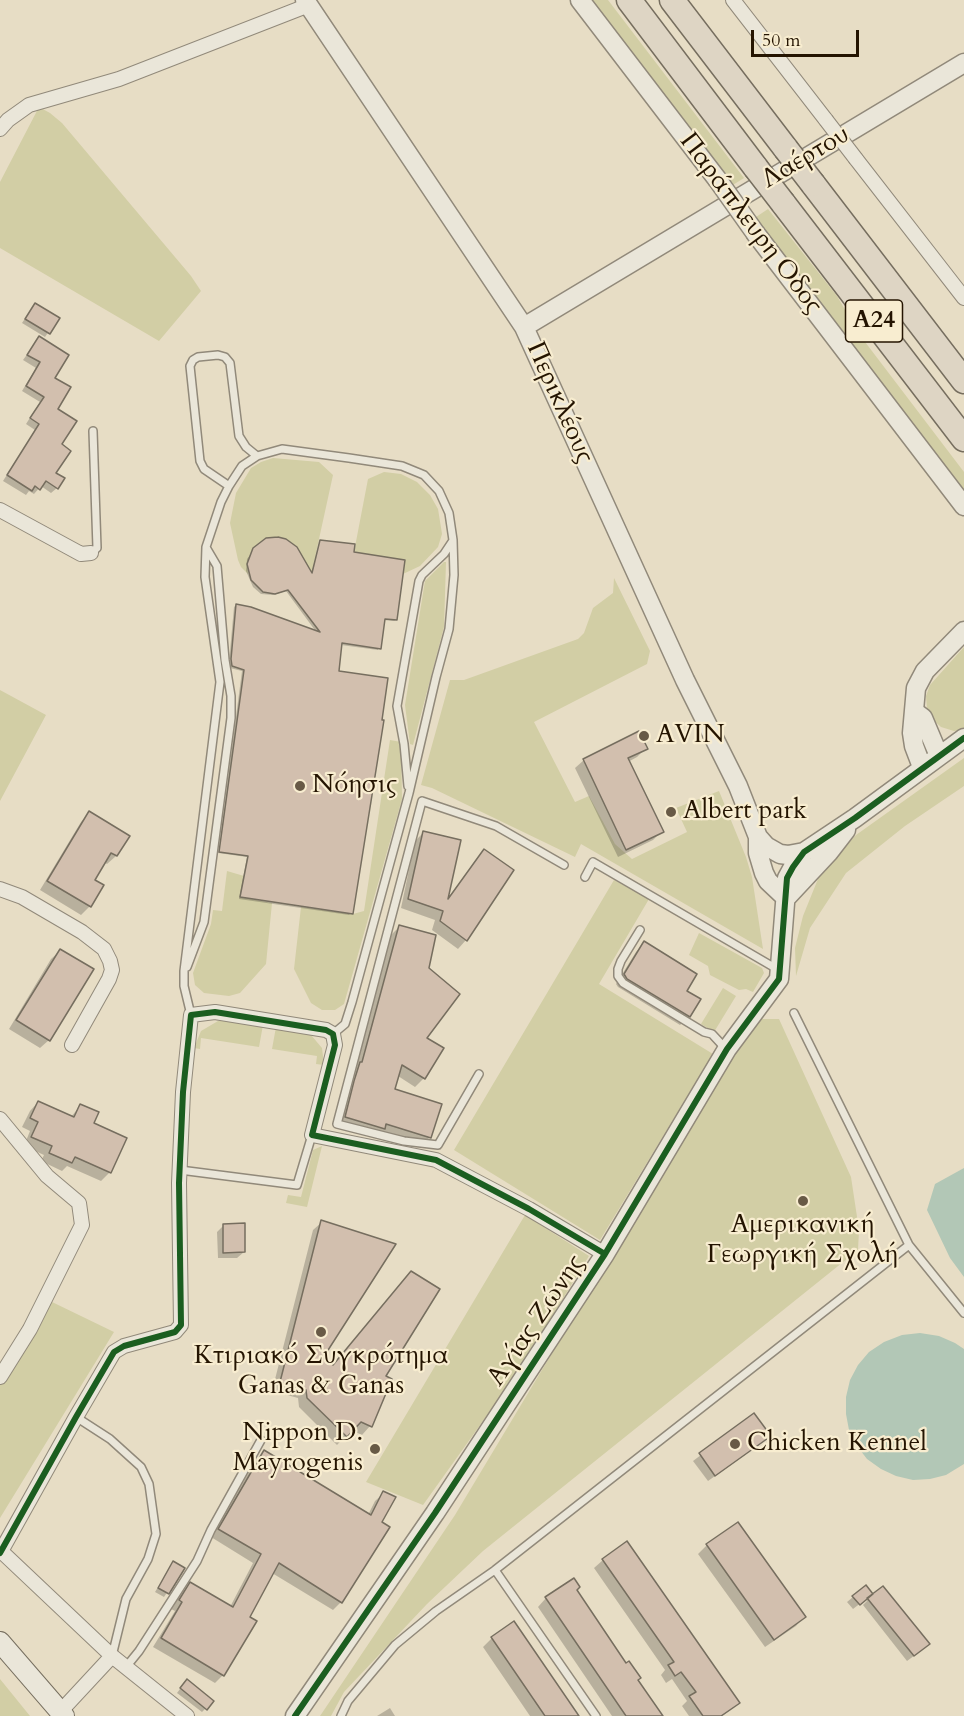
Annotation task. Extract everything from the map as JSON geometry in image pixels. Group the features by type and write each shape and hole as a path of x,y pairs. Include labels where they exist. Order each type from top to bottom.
{"highway":[{"name":"Α24","path":"628,0 964,439"},
{"name":"Α24","path":"674,0 698,35 964,381"}],"main road":[{"path":"0,1642 62,1714"}],"street":[{"name":"Παράπλευρη Οδός","path":"580,0 964,506"},
{"path":"733,0 964,298"},
{"path":"0,129 8,120 29,105 119,79 307,3"},
{"name":"Περικλέους","path":"307,3 524,327 685,680 738,786 786,898"},
{"name":"Λαέρτου","path":"524,327 964,63"},
{"path":"0,510 81,554 91,553"},
{"path":"922,767 912,733 914,698 918,682 925,671 964,631"},
{"path":"915,712 922,718 939,756"},
{"path":"930,733 964,737"},
{"path":"762,842 774,852 788,855 804,852 855,818 964,737"},
{"path":"786,898 829,852 855,818"},
{"name":"Αγίας Ζώνης","path":"295,1716 435,1513 605,1254 727,1049 779,979 787,878 804,852"},
{"path":"0,890 22,897 82,932 104,949 110,961 112,970 109,979 72,1045"},
{"path":"187,1716 112,1656 1,1553 114,1352 119,1348 175,1332 181,1325 180,1170 183,1092 191,1015 215,1012 326,1030 333,1034 335,1045 312,1135 436,1160 529,1209 605,1254"},
{"path":"0,1119 47,1176 79,1203 82,1225 30,1329 0,1377"},
{"path":"62,1714 112,1656"}],"lane":[{"path":"229,486 204,468 200,461 190,366 193,360 198,357 218,355 225,357 230,363 239,436 246,447 257,456"},
{"path":"91,553 97,548 93,432"},
{"path":"191,1015 184,986 184,971 220,682 206,577 206,547 221,502 242,466 257,456 282,449 402,466 424,475 440,491 449,513 453,540 454,575 449,629 409,793 352,1002 345,1024 333,1034"},
{"path":"409,793 397,706 419,581 422,575 444,554 453,540"},
{"path":"184,971 191,959 204,922 231,718 231,696 225,660 218,566 206,547"},
{"path":"479,1074 438,1145 404,1141 337,1124 422,801 496,826 564,865"},
{"path":"585,877 593,862 780,970"},
{"path":"640,930 618,969 618,976 623,983 704,1032 712,1034 727,1049"},
{"path":"794,1014 909,1245 964,1313"},
{"path":"180,1170 297,1185 312,1135"},
{"path":"341,1716 348,1701 395,1645 436,1611 495,1570 909,1245"},
{"path":"76,1417 110,1439 141,1467 149,1484 156,1534 148,1559 126,1599 112,1656"},
{"path":"126,1667 139,1651 197,1561 211,1530 261,1440"},
{"path":"495,1570 596,1716"}],"shaded area":[{"path":"585,0 608,0 744,178 728,188"},
{"path":"39,107 62,123 191,276 201,291 159,341 0,248 0,182"},
{"path":"768,209 837,296 859,334 964,472 964,499 753,219"},
{"path":"273,458 319,462 333,475 312,571 309,573 297,547 286,539 278,537 266,538 253,548 247,563 248,574 238,560 230,523 236,493 251,468"},
{"path":"384,472 401,474 417,482 430,495 438,509 442,534 438,547 420,566 403,574 404,560 354,552 368,479"},
{"path":"446,562 444,627 413,745 410,744 405,705 425,581"},
{"path":"614,578 650,651 647,664 534,722 575,802 589,796 615,844 632,859 687,832 676,808 719,791 752,877 763,949 581,844 575,857 432,788 421,785 450,680 464,680 578,639 584,633 593,608 613,593"},
{"path":"964,647 964,730 954,731 941,727 932,719 927,708 926,696 930,685"},
{"path":"0,690 46,715 0,801"},
{"path":"390,740 401,742 402,799 344,1004 335,1010 322,1010 311,1003 294,969 301,907 353,914 364,911"},
{"path":"964,758 964,786 905,826 846,873 810,928 796,976 795,948 803,916 820,874 856,835"},
{"path":"227,871 244,876 241,897 272,903 266,964 240,993 229,996 204,993 195,985 193,973 211,924 213,910 222,911"},
{"path":"614,880 649,899 599,984 713,1054 600,1240 454,1150"},
{"path":"699,933 762,968 764,973 753,992 746,989 739,990 710,975 708,966 689,955"},
{"path":"723,988 736,996 714,1032 701,1024"},
{"path":"759,1019 779,1019 851,1177 859,1230 858,1250 483,1551 427,1604 344,1692 331,1716 320,1716 455,1515 690,1123"},
{"path":"229,1020 263,1025 259,1047 201,1038 200,1049 194,1048 201,1031 218,1021"},
{"path":"276,1027 304,1031 311,1035 322,1048 324,1065 316,1064 317,1056 272,1049"},
{"path":"322,1146 307,1207 286,1203 288,1195 301,1197 313,1150"},
{"path":"964,1168 964,1277 950,1258 927,1210 935,1184"},
{"path":"525,1215 589,1256 518,1372 423,1505 366,1482"},
{"path":"50,1301 114,1332 0,1518 0,1385"},
{"path":"920,1333 939,1336 964,1349 964,1464 946,1475 913,1480 896,1476 867,1459 849,1430 846,1397 850,1380 858,1365 869,1352 884,1342 902,1335"},
{"path":"0,1679 30,1716 0,1716"}],"building":[{"path":"35,303 60,318 50,334 25,319"},
{"path":"39,336 69,355 55,378 71,387 58,409 77,421 62,444 71,451 56,473 65,478 58,489 46,481 40,490 35,486 32,491 7,475 39,424 30,418 44,397 26,386 40,362 27,355"},
{"name":"Νόησις","path":"266,538 286,539 297,547 312,573 320,540 355,544 354,552 405,560 397,620 385,619 381,649 342,643 339,671 388,678 382,720 384,720 353,914 240,897 248,856 219,852 244,670 232,666 231,659 236,604 251,607 320,632 288,590 275,594 263,592 251,580 247,564 253,548"},
{"path":"639,731 648,749 628,758 664,832 626,850 583,759"},
{"path":"89,811 130,836 117,856 111,853 95,880 104,885 91,907 47,881"},
{"path":"423,831 461,840 448,899 484,849 514,870 467,941 440,921 443,911 408,899"},
{"path":"399,925 436,935 429,968 460,994 427,1038 444,1048 425,1079 402,1065 395,1089 442,1104 431,1138 386,1124 385,1129 345,1117"},
{"path":"644,941 697,974 687,991 701,999 690,1017 627,979 624,974"},
{"path":"60,949 94,969 50,1041 16,1020"},
{"path":"38,1101 74,1117 80,1104 99,1112 94,1123 127,1138 111,1173 75,1157 72,1163 49,1153 52,1146 31,1137 38,1122 30,1118"},
{"name":"Κτιριακό Συγκρότημα Ganas & Ganas","path":"321,1220 396,1244 323,1358 333,1365 411,1271 440,1289 386,1376 392,1379 372,1427 361,1422 347,1437 307,1398 306,1390 280,1382"},
{"path":"245,1223 245,1252 223,1253 223,1224"},
{"name":"Chicken Kennel","path":"754,1413 771,1436 715,1476 699,1453"},
{"path":"264,1450 371,1515 383,1491 396,1497 382,1522 390,1527 342,1603 279,1563 250,1617 257,1621 224,1676 161,1638 182,1602 179,1600 190,1582 233,1607 261,1554 218,1529"},
{"path":"738,1522 806,1617 774,1640 706,1544"},
{"path":"627,1541 740,1703 721,1716 703,1716 689,1696 696,1692 681,1672 675,1676 668,1665 674,1662 602,1559"},
{"path":"173,1561 185,1568 169,1594 158,1588"},
{"path":"574,1578 580,1587 577,1590 626,1663 629,1661 641,1678 638,1680 663,1716 626,1716 545,1597"},
{"path":"866,1585 873,1594 860,1605 852,1596"},
{"path":"883,1586 930,1644 914,1656 867,1598"},
{"path":"514,1621 579,1716 545,1716 491,1637"},
{"path":"187,1679 214,1701 207,1710 180,1688"}],"cycle path":[{"path":"295,1716 435,1513 605,1254 727,1049 779,979 787,878 793,867 804,852 855,818 964,738"},
{"path":"0,1553 114,1352 124,1346 175,1332 181,1325 179,1183 183,1092 191,1015 215,1012 326,1030 333,1034 335,1045 312,1135 436,1160 529,1209 605,1254"}],"place":[{"name":"AVIN","path":"644,736"},
{"name":"Νόησις","path":"300,786"},
{"name":"Albert park","path":"671,812"},
{"name":"Αμερικανική Γεωργική Σχολή","path":"803,1201"},
{"name":"Κτιριακό Συγκρότημα Ganas & Ganas","path":"321,1332"},
{"name":"Chicken Kennel","path":"735,1444"},
{"name":"Nippon D. Mayrogenis","path":"375,1449"}]}
